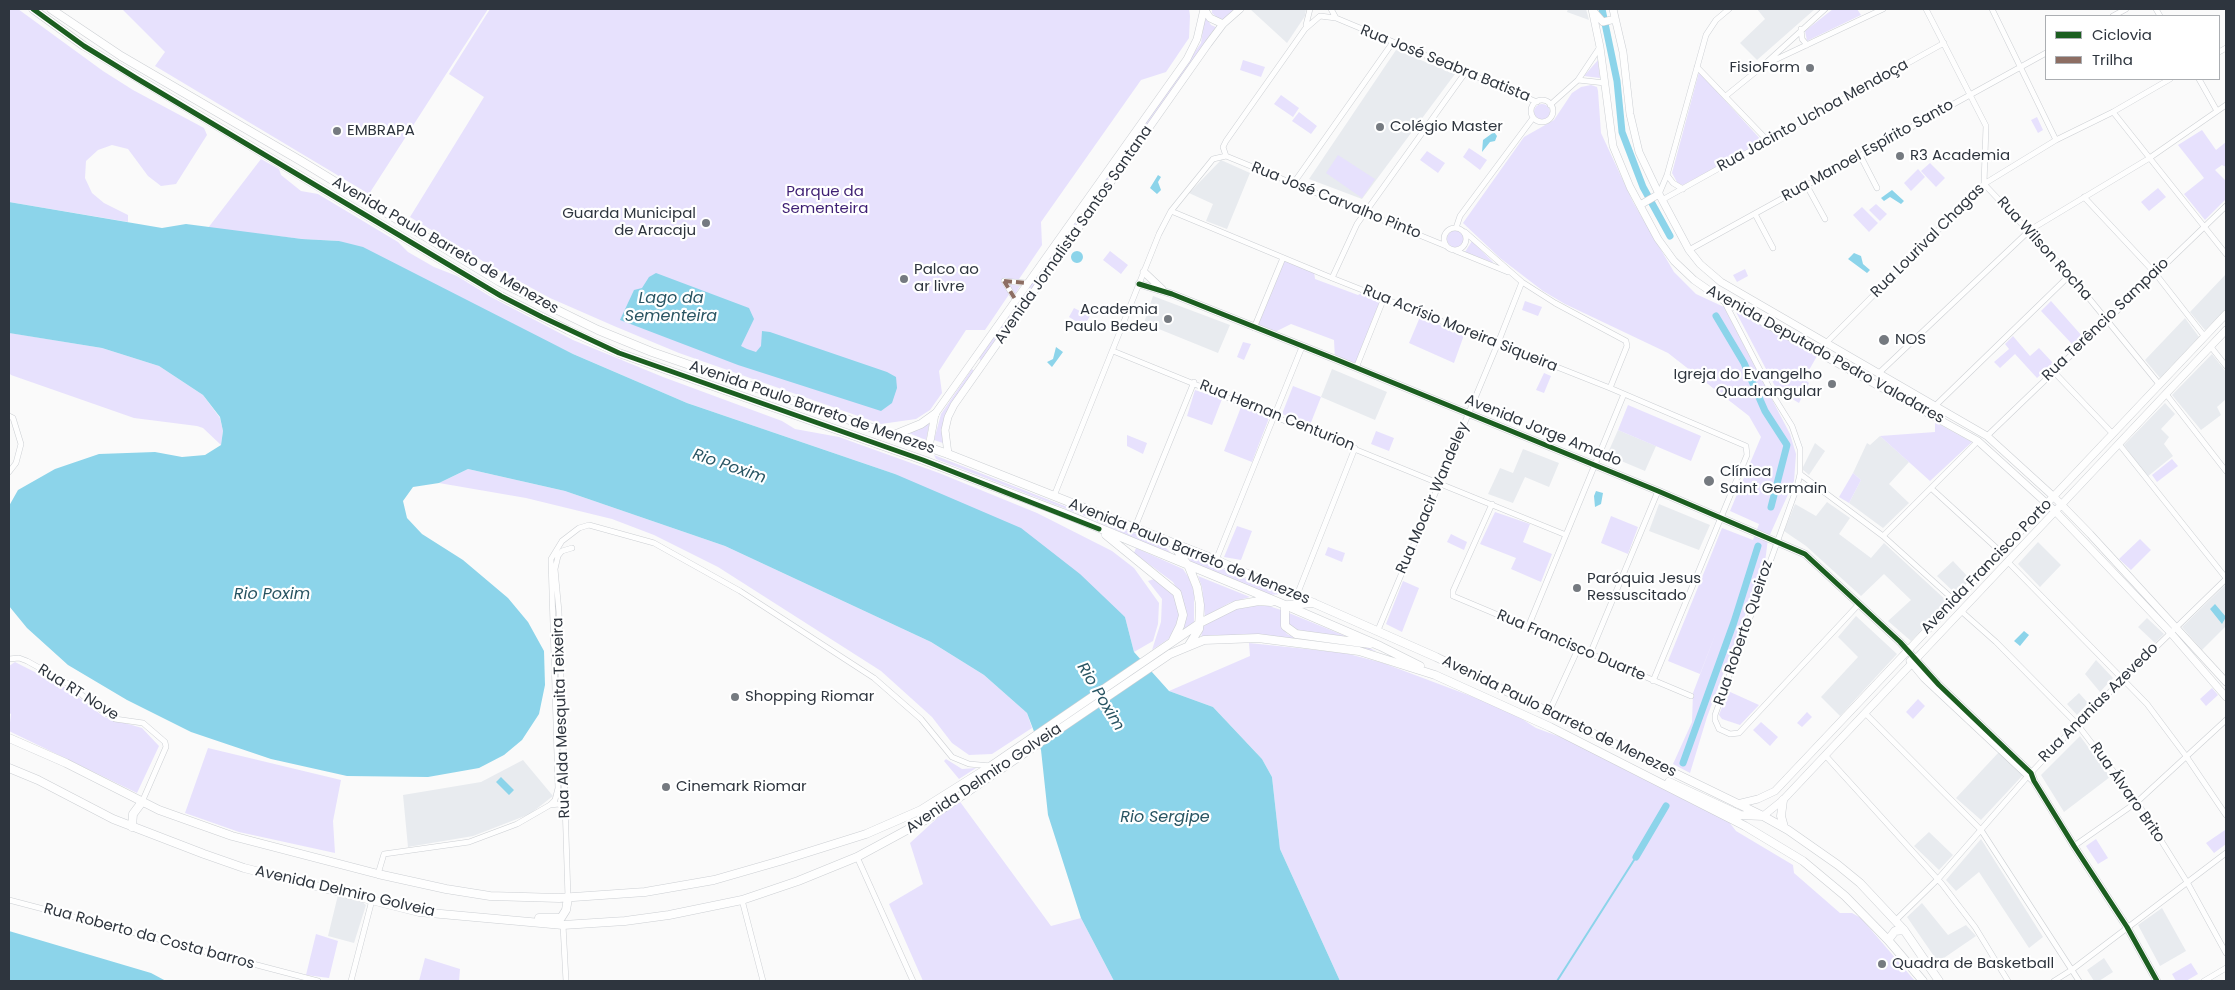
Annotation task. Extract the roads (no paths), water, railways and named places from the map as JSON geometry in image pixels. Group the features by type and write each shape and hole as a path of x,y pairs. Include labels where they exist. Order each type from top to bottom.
{"main road":[{"name":"Avenida Paulo Barreto de Menezes","path":"33,9 84,46 136,78 501,296 542,317 619,353 932,463 1285,605 1380,646 1435,675 1497,701 1655,779 1745,826 1803,861 1845,896 1888,940 1922,981"},
{"name":"Avenida Paulo Barreto de Menezes","path":"51,9 121,56 500,282 598,330 652,352 948,454 1216,560 1378,630 1763,816 1784,827 1838,865 1896,920 1940,981"},
{"path":"1204,9 1210,18 1223,24"},
{"name":"Avenida Jornalista Santos Santana","path":"935,414 1187,59 1197,39 1204,9"},
{"name":"Avenida Jornalista Santos Santana","path":"948,454 945,430 949,414 1223,24 1240,9"},
{"path":"1592,9 1603,22 1613,21"},
{"name":"Avenida Deputado Pedro Valadares","path":"1592,9 1600,47 1609,129 1613,146 1620,165 1642,204 1658,240 1674,261 1694,280 1723,300 1978,441 2055,511 2170,632 2226,696"},
{"name":"Avenida Deputado Pedro Valadares","path":"1613,9 1613,21 1623,52 1633,130 1644,165 1659,197 1689,250 1700,264 1721,282 1987,436 2054,497 2225,677"},
{"path":"1642,204 1659,197"},
{"name":"Avenida Jorge Amado","path":"1144,272 1164,291"},
{"name":"Avenida Jorge Amado","path":"1139,284 1164,291 1356,368 1658,491 1805,554 1900,642 1912,661 1939,685 2031,777 2074,846 2121,913 2157,981"},
{"name":"Avenida Francisco Porto","path":"1737,804 1758,799 1775,791 2226,314"},
{"name":"Avenida Francisco Porto","path":"1763,816 1783,800 2226,330"},
{"path":"1799,342 1805,338 1806,331"},
{"path":"1836,363 1838,356 1844,353"},
{"path":"974,358 972,367 978,371"},
{"path":"932,463 929,447 935,414"},
{"path":"894,435 921,424 935,414"},
{"path":"1099,529 1176,593 1182,619 1178,632 1169,648"},
{"path":"1172,542 1189,566 1197,587 1200,623 1189,645"},
{"path":"1169,648 1200,623 1236,605 1266,601 1285,605 1314,603"},
{"path":"1285,605 1285,626 1296,634 1380,646"},
{"name":"Avenida Paulo Barreto de Menezes","path":"1169,648 1224,638 1258,638 1359,651 1435,675"},
{"name":"Avenida Delmiro Golveia","path":"9,768 38,780 132,827 244,868 419,912 564,925 653,918 742,900 798,881 857,857 929,818 1018,752 1169,648"},
{"name":"Avenida Delmiro Golveia","path":"9,738 66,763 142,802 232,836 378,874 446,889 490,896 568,898 663,889 714,880 866,834 921,810 991,766 1018,752"},
{"path":"1655,779 1680,786 1740,815 1763,816"},
{"path":"1783,800 1781,816 1784,827"},
{"path":"132,827 133,814 142,802"},
{"path":"468,917 476,914 556,919 564,914 568,898"},
{"path":"1888,940 1895,930 1904,930"}],"street":[{"path":"1305,29 1310,9"},
{"path":"1331,9 1336,18"},
{"path":"1659,197 1711,26 1729,9"},
{"path":"1726,95 1764,65 1825,9"},
{"path":"1764,65 1883,9"},
{"path":"1926,9 1986,126 1984,184"},
{"path":"1992,9 2056,140"},
{"path":"2114,15 2126,9"},
{"path":"1054,496 1139,284 1171,211 1210,161 1216,157 1226,156 1223,147 1226,141 1305,29 1320,16 1336,18"},
{"name":"Rua José Seabra Batista","path":"1336,18 1537,102"},
{"path":"1801,29 1802,39 1807,45"},
{"path":"1293,184 1393,42"},
{"name":"Rua Jacinto Uchoa Mendoça","path":"1659,197 1682,189 1944,43"},
{"path":"1550,105 1578,80 1600,47"},
{"name":"Rua Manoel Espírito Santo","path":"1689,250 1861,157 2045,53"},
{"path":"1697,67 1726,95 1768,141"},
{"path":"1332,278 1357,224 1465,72"},
{"path":"1578,80 1605,83"},
{"name":"Rua Lourival Chagas","path":"1826,342 1984,184 2056,140 2113,112 2168,80"},
{"path":"2200,80 2216,111"},
{"path":"1456,228 1460,216 1533,118 1532,109 1537,102 1544,101 1550,105 1553,111 1548,120 1539,122 1533,118"},
{"path":"1879,373 2030,230 2148,159 2226,105"},
{"path":"2113,112 2148,159 2226,254"},
{"name":"Rua José Carvalho Pinto","path":"1226,156 1446,246"},
{"path":"1861,157 1877,188"},
{"path":"1667,175 1673,183 1682,189"},
{"name":"Rua Wilson Rocha","path":"1984,184 2030,230 2070,275 2159,384"},
{"path":"1807,186 1825,219"},
{"path":"2084,197 2155,273 2205,338"},
{"name":"Rua Terêncio Sampaio","path":"1987,436 2226,206"},
{"name":"Rua Acrísio Moreira Siqueira","path":"1171,211 1332,278 1610,388 1748,449 1721,518"},
{"path":"1755,214 1773,248"},
{"path":"1512,274 1446,246 1444,236 1449,230 1456,228 1464,232 1522,282 1555,303 1626,341 1627,346 1610,388"},
{"path":"1455,251 1462,249 1466,243 1464,232"},
{"path":"1254,328 1283,258"},
{"path":"1935,406 2070,275"},
{"path":"1015,299 1004,282 1026,284"},
{"name":"Rua Moacir Wandeley","path":"1378,630 1522,282"},
{"path":"1356,368 1384,298"},
{"name":"Rua Roberto Queiroz","path":"1723,300 1774,397 1792,426 1800,449 1800,474 1714,720 1719,729 1724,733 1738,733 1859,604"},
{"path":"1216,560 1302,347"},
{"path":"2211,347 2226,366"},
{"name":"Rua Hernan Centurion","path":"1113,351 1194,382 1439,484 1566,534"},
{"path":"2054,372 2113,434"},
{"path":"1135,527 1194,382"},
{"path":"1528,627 1624,394"},
{"path":"2166,394 2226,470"},
{"path":"9,416 13,418 21,444 16,463 9,472"},
{"path":"1883,536 1978,441"},
{"path":"2119,444 2226,578"},
{"path":"1297,595 1355,448"},
{"path":"1800,474 1883,536 1955,601"},
{"path":"1932,489 2002,553"},
{"path":"1590,654 1658,491"},
{"name":"Rua Francisco Duarte","path":"1492,504 1452,594 1455,598 1692,696"},
{"path":"1652,681 1721,518"},
{"name":"Rua Alda Mesquita Teixeira","path":"550,805 555,800 558,788 550,568 553,553 570,535 583,526 602,528 646,540 691,562 740,591 874,678 921,718 952,758 969,764 991,766"},
{"name":"Rua Alda Mesquita Teixeira","path":"568,898 559,612 555,569 558,556 562,551 572,548"},
{"path":"2008,562 2147,704 2186,756 2226,815"},
{"name":"Rua Ananias Azevedo","path":"1896,920 1938,879 2077,724 2226,578"},
{"name":"Rua Álvaro Brito","path":"1961,611 1996,642 2077,724 2137,802 2152,831 2187,882 2226,953"},
{"path":"1550,712 1578,649"},
{"name":"Rua RT Nove","path":"9,659 19,658 27,661 72,686 92,704 115,718 143,723 165,742 166,747 142,802"},
{"path":"1864,713 1981,830 2079,981"},
{"path":"2074,846 2137,802 2226,720"},
{"path":"1825,755 1938,879 1975,927 2008,981"},
{"path":"378,874 384,854 442,848 481,839 517,824 550,805 559,804 564,810"},
{"path":"2054,981 2073,970 2127,927 2226,854"},
{"path":"857,857 914,981"},
{"name":"Rua Roberto da Costa barros","path":"9,900 318,981"},
{"path":"351,981 372,900"},
{"path":"742,900 763,981"},
{"path":"564,925 566,981"},
{"path":"2204,981 2226,968"}],"water":[{"path":"1494,132 1497,136 1495,141 1490,142 1482,152 1483,140"},
{"path":"1158,175 1161,177 1158,182 1161,190 1157,194 1150,188"},
{"path":"1892,190 1904,201 1901,204 1890,197 1884,201 1881,198"},
{"name":"Rio Poxim","path":"9,202 162,228 186,224 302,239 339,241 363,247 573,354 687,403 895,474 1021,528 1080,574 1125,617 1134,652 1169,691 1213,707 1262,759 1272,777 1280,849 1340,981 1114,981 1081,918 1048,815 1041,750 1027,713 984,675 931,642 725,546 565,491 468,469 439,483 413,487 403,501 407,518 422,534 463,560 508,598 528,622 544,651 545,685 539,714 522,740 504,755 479,768 428,777 347,776 271,759 191,732 127,700 68,665 27,628 9,606 9,506 18,490 55,469 99,454 155,452 182,457 205,455 221,445 223,431 220,417 203,395 159,366 102,348 9,333"},
{"path":"1077,251 1083,257 1077,263 1071,257"},
{"path":"1854,253 1861,256 1863,264 1870,270 1867,273 1848,259"},
{"name":"Lago da Sementeira","path":"656,273 749,308 754,319 741,346 747,349 756,352 761,346 762,331 770,332 887,372 896,377 897,388 892,403 881,411 738,365 620,320 634,290 642,288 649,277"},
{"path":"1056,347 1063,352 1052,367 1047,362 1053,359"},
{"path":"1596,491 1603,493 1601,504 1595,507 1594,496"},
{"path":"2215,604 2226,617 2222,624 2210,609"},
{"path":"2024,631 2029,635 2020,646 2014,641"},
{"path":"501,777 514,790 509,795 496,782"},
{"path":"9,931 151,973 166,981 9,981"}],"waterway":[{"path":"1602,9 1617,81 1622,132 1643,187 1670,236"},
{"path":"1716,316 1744,363 1765,411 1787,445 1771,507"},
{"path":"1683,763 1734,622 1758,546"},
{"path":"1636,857 1666,806"},
{"path":"1557,981 1636,857"}],"place":[{"name":"FisioForm","path":"1810,68"},
{"name":"Colégio Master","path":"1380,127"},
{"name":"EMBRAPA","path":"337,131"},
{"name":"R3 Academia","path":"1900,156"},
{"name":"Guarda Municipal de Aracaju","path":"706,223"},
{"name":"Palco ao ar livre","path":"904,279"},
{"name":"Academia Paulo Bedeu","path":"1168,319"},
{"name":"NOS","path":"1884,340"},
{"name":"Igreja do Evangelho Quadrangular","path":"1832,384"},
{"name":"Clínica Saint Germain","path":"1709,481"},
{"name":"Paróquia Jesus Ressuscitado","path":"1577,588"},
{"name":"Shopping Riomar","path":"735,697"},
{"name":"Cinemark Riomar","path":"666,787"},
{"name":"Quadra de Basketball","path":"1882,964"}],"park label":[{"name":"Parque da Sementeira","path":"825,200"}],"water label":[{"name":"Rio Sergipe","path":"1165,818"}]}
